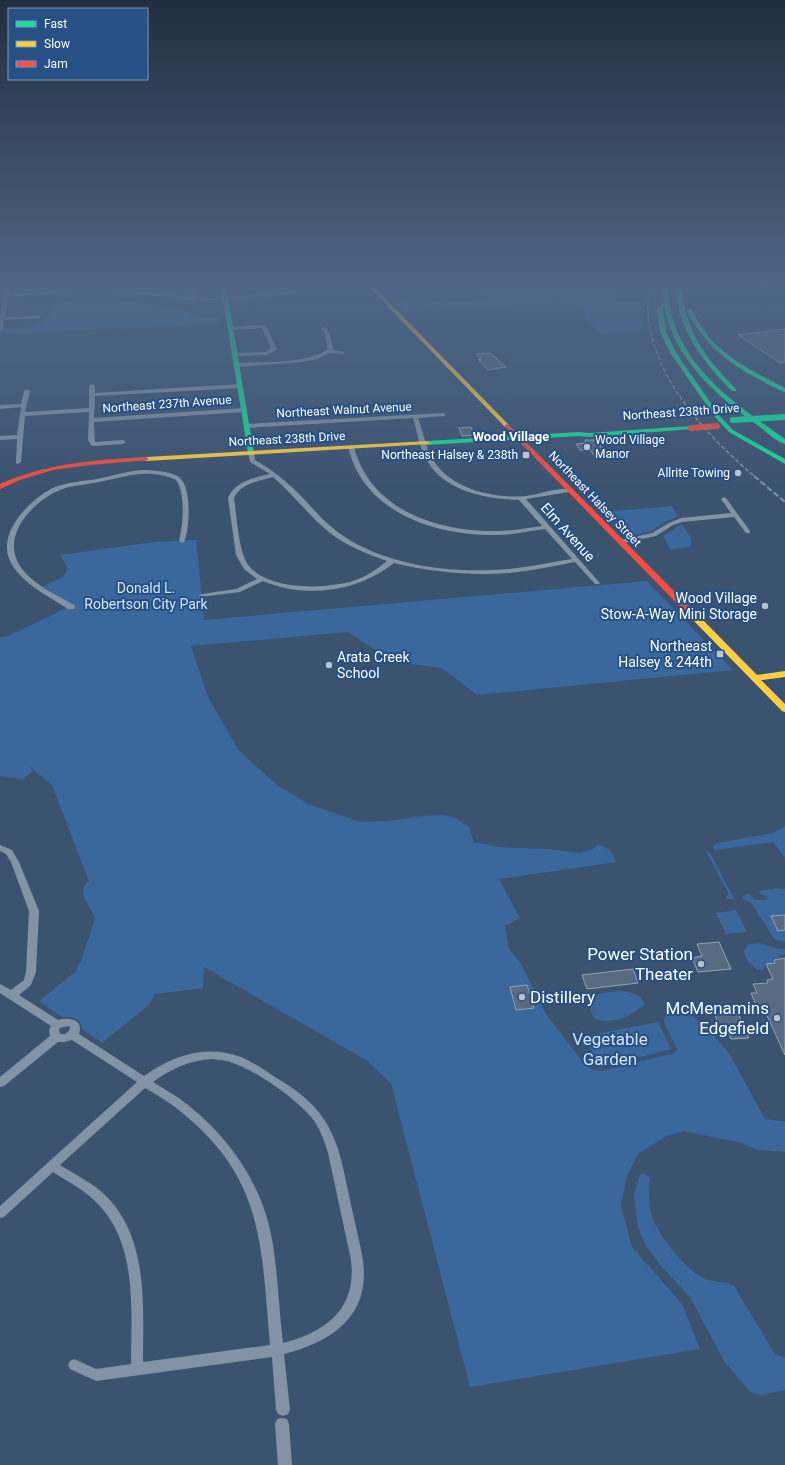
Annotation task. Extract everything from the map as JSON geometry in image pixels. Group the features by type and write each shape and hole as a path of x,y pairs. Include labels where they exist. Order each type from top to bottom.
{"main road":[{"name":"Northeast Halsey Street","path":"437,354 785,709"},
{"path":"675,354 688,376 731,431 785,462"},
{"path":"688,354 699,370 738,408 785,442"},
{"path":"703,354 712,368 741,397"},
{"path":"724,354 736,364 785,390"},
{"path":"234,355 252,455"},
{"path":"754,408 782,424"},
{"name":"Northeast 238th Drive","path":"0,487 29,474 56,467 92,462 150,458 252,455 351,447 579,434 589,435 785,417"},
{"name":"Northeast 238th Drive","path":"725,423 782,424"},
{"path":"154,471 159,464 183,457"},
{"path":"754,678 785,674"}],"street":[{"path":"234,355 244,354"},
{"path":"236,365 310,359 325,354"},
{"path":"92,386 91,440 93,444 123,442"},
{"path":"92,395 240,386"},
{"path":"18,462 22,414 26,403 27,391"},
{"path":"0,406 24,405"},
{"path":"22,414 92,410"},
{"name":"Northeast 237th Avenue","path":"92,420 244,410"},
{"name":"Northeast Walnut Avenue","path":"247,426 443,415"},
{"path":"415,417 428,456 434,467 454,484 481,493 521,498 569,490"},
{"path":"0,438 20,436"},
{"path":"351,447 358,470 373,490 397,508 421,521 449,529 476,532 508,532 546,527"},
{"path":"252,455 252,461 286,484 332,531 364,550 393,560 445,570 482,572 518,569 576,560"},
{"path":"150,458 151,467 154,471"},
{"path":"71,606 27,578 17,566 11,553 10,544 12,536 21,519 38,500 58,489 73,484 108,478 133,471 154,471 176,478 182,486 186,516 182,541"},
{"path":"273,475 242,485 234,491 231,498 239,555 247,569 262,579 270,582 299,588 317,588 340,586 370,576 393,560"},
{"name":"Elm Avenue","path":"521,498 597,583"},
{"path":"724,499 748,532"},
{"path":"620,542 654,535 671,524 681,520 736,515"},
{"path":"202,596 238,591 262,579"},
{"path":"0,848 9,852 15,862 34,911 31,972 28,982 12,995"},
{"path":"0,988 57,1025"},
{"path":"65,1022 72,1023 76,1028 73,1035 66,1039 56,1037 54,1029 57,1025 65,1022"},
{"path":"73,1035 183,1107 210,1130 229,1152 250,1188 263,1223 267,1246 283,1410"},
{"path":"0,1083 56,1037"},
{"path":"0,1213 144,1082 161,1069 183,1059 206,1055 229,1057 246,1064 302,1100 320,1121 328,1136 334,1153 358,1269 358,1284 355,1296 348,1311 328,1332 302,1344 277,1350 137,1370 96,1375 74,1365"},
{"path":"53,1166 102,1200 122,1226 133,1260 136,1284 137,1370"},
{"path":"282,1424 285,1465"}],"green space":[{"path":"672,506 678,517 664,522 652,531 629,536 624,534 602,512"},
{"path":"682,524 691,538 691,547 670,549 663,536"},
{"name":"Donald L. Robertson City Park","path":"196,540 204,620 647,581 733,670 477,695 442,668 393,662 348,632 191,646 208,697 239,751 276,784 308,804 360,822 389,821 421,816 443,815 458,819 469,827 474,843 497,847 547,849 579,853 593,849 598,845 607,848 612,853 616,862 499,879 520,918 505,926 509,949 520,962 546,1014 585,1065 593,1070 603,1071 675,1053 677,1049 664,1022 666,1013 674,1011 688,1012 704,1025 729,1053 765,1119 785,1122 785,1152 757,1150 742,1143 685,1131 666,1136 638,1154 626,1178 621,1206 632,1247 682,1304 700,1349 470,1387 391,1083 366,1060 204,967 203,988 155,994 149,1005 102,1043 82,1029 80,1022 75,1018 62,1017 39,1001 75,972 81,961 95,919 83,890 89,881 52,785 28,765 33,771 23,779 0,776 0,637 8,636 71,606 42,587 63,577 67,571 66,564 60,555 155,542"},
{"path":"785,826 785,858 773,842 714,850 713,846 718,843 773,833"},
{"path":"706,851 710,853 734,899 727,899 726,897 729,894"},
{"path":"777,888 785,889 785,942 774,939 752,904 742,898 743,896 749,894 755,900 764,900 769,898 759,893 760,891"},
{"path":"736,910 747,932 726,934 716,913"},
{"path":"758,943 778,949 785,949 785,954 779,955 780,958 773,959 775,963 765,964 763,970 757,970 747,960 744,951 748,945"},
{"path":"619,991 639,996 645,1005 632,1014 616,1020 603,1021 594,1017 591,1013 590,1007 591,999 602,993"},
{"name":"Vegetable Garden","path":"658,1022 671,1049 599,1068 585,1036"},
{"path":"644,1173 650,1178 649,1196 651,1214 666,1242 683,1262 700,1276 708,1280 727,1283 734,1286 775,1354 785,1358 785,1390 761,1395 750,1392 724,1361 690,1297 661,1266 645,1245 638,1227 634,1195 640,1175"}],"building":[{"path":"476,354 492,354 506,367 488,370 478,359 481,359"},
{"path":"767,354 785,354 785,362 780,363"},
{"path":"471,427 474,435 462,436 459,428"},
{"name":"Wood Village Manor","path":"585,440 598,440 604,454 594,455 590,450 580,450 576,444 586,443"},
{"path":"785,915 785,930 778,931 771,916"},
{"path":"719,942 731,969 698,972 692,958 702,956 697,944"},
{"name":"McMenamins Edgefield","path":"785,958 785,1055 764,1009 758,1010 751,993 757,993 753,984 768,983 767,980 773,979 766,964 775,963 774,960"},
{"path":"633,969 638,983 587,989 582,975"},
{"name":"Distillery","path":"527,985 534,1008 516,1010 510,987"},
{"path":"734,1004 749,1038 731,1039 729,1034 723,1035 712,1007"}],"railway":[{"path":"658,354 663,368 688,409 720,445 755,477"},
{"path":"754,476 785,502"}],"traffic: fast":[{"path":"234,354 251,453"},
{"path":"674,354 717,416 731,431 785,462"},
{"path":"687,354 696,367 723,395 753,420 785,442"},
{"path":"703,354 712,367 734,390"},
{"path":"723,354 755,375 785,390"},
{"path":"733,420 785,417"},
{"path":"427,443 579,434 589,435 691,428"}],"traffic: slow":[{"path":"437,354 507,426"},
{"path":"146,459 427,443"},
{"path":"695,617 785,709"},
{"path":"754,678 785,674"}],"traffic: jam":[{"path":"507,426 695,617"},
{"path":"691,428 717,426"},
{"path":"0,487 17,479 53,468 109,461 146,459"}],"place":[{"name":"Wood Village Manor","path":"587,447"},
{"name":"Northeast Halsey & 238th","path":"526,455"},
{"name":"Allrite Towing","path":"738,473"},
{"name":"Wood Village Stow-A-Way Mini Storage","path":"765,606"},
{"name":"Northeast Halsey & 244th","path":"720,654"},
{"name":"Arata Creek School","path":"329,665"},
{"name":"Power Station Theater","path":"701,964"},
{"name":"Distillery","path":"522,997"},
{"name":"McMenamins Edgefield","path":"777,1018"}],"district":[{"name":"Wood Village","path":"511,436"}]}
